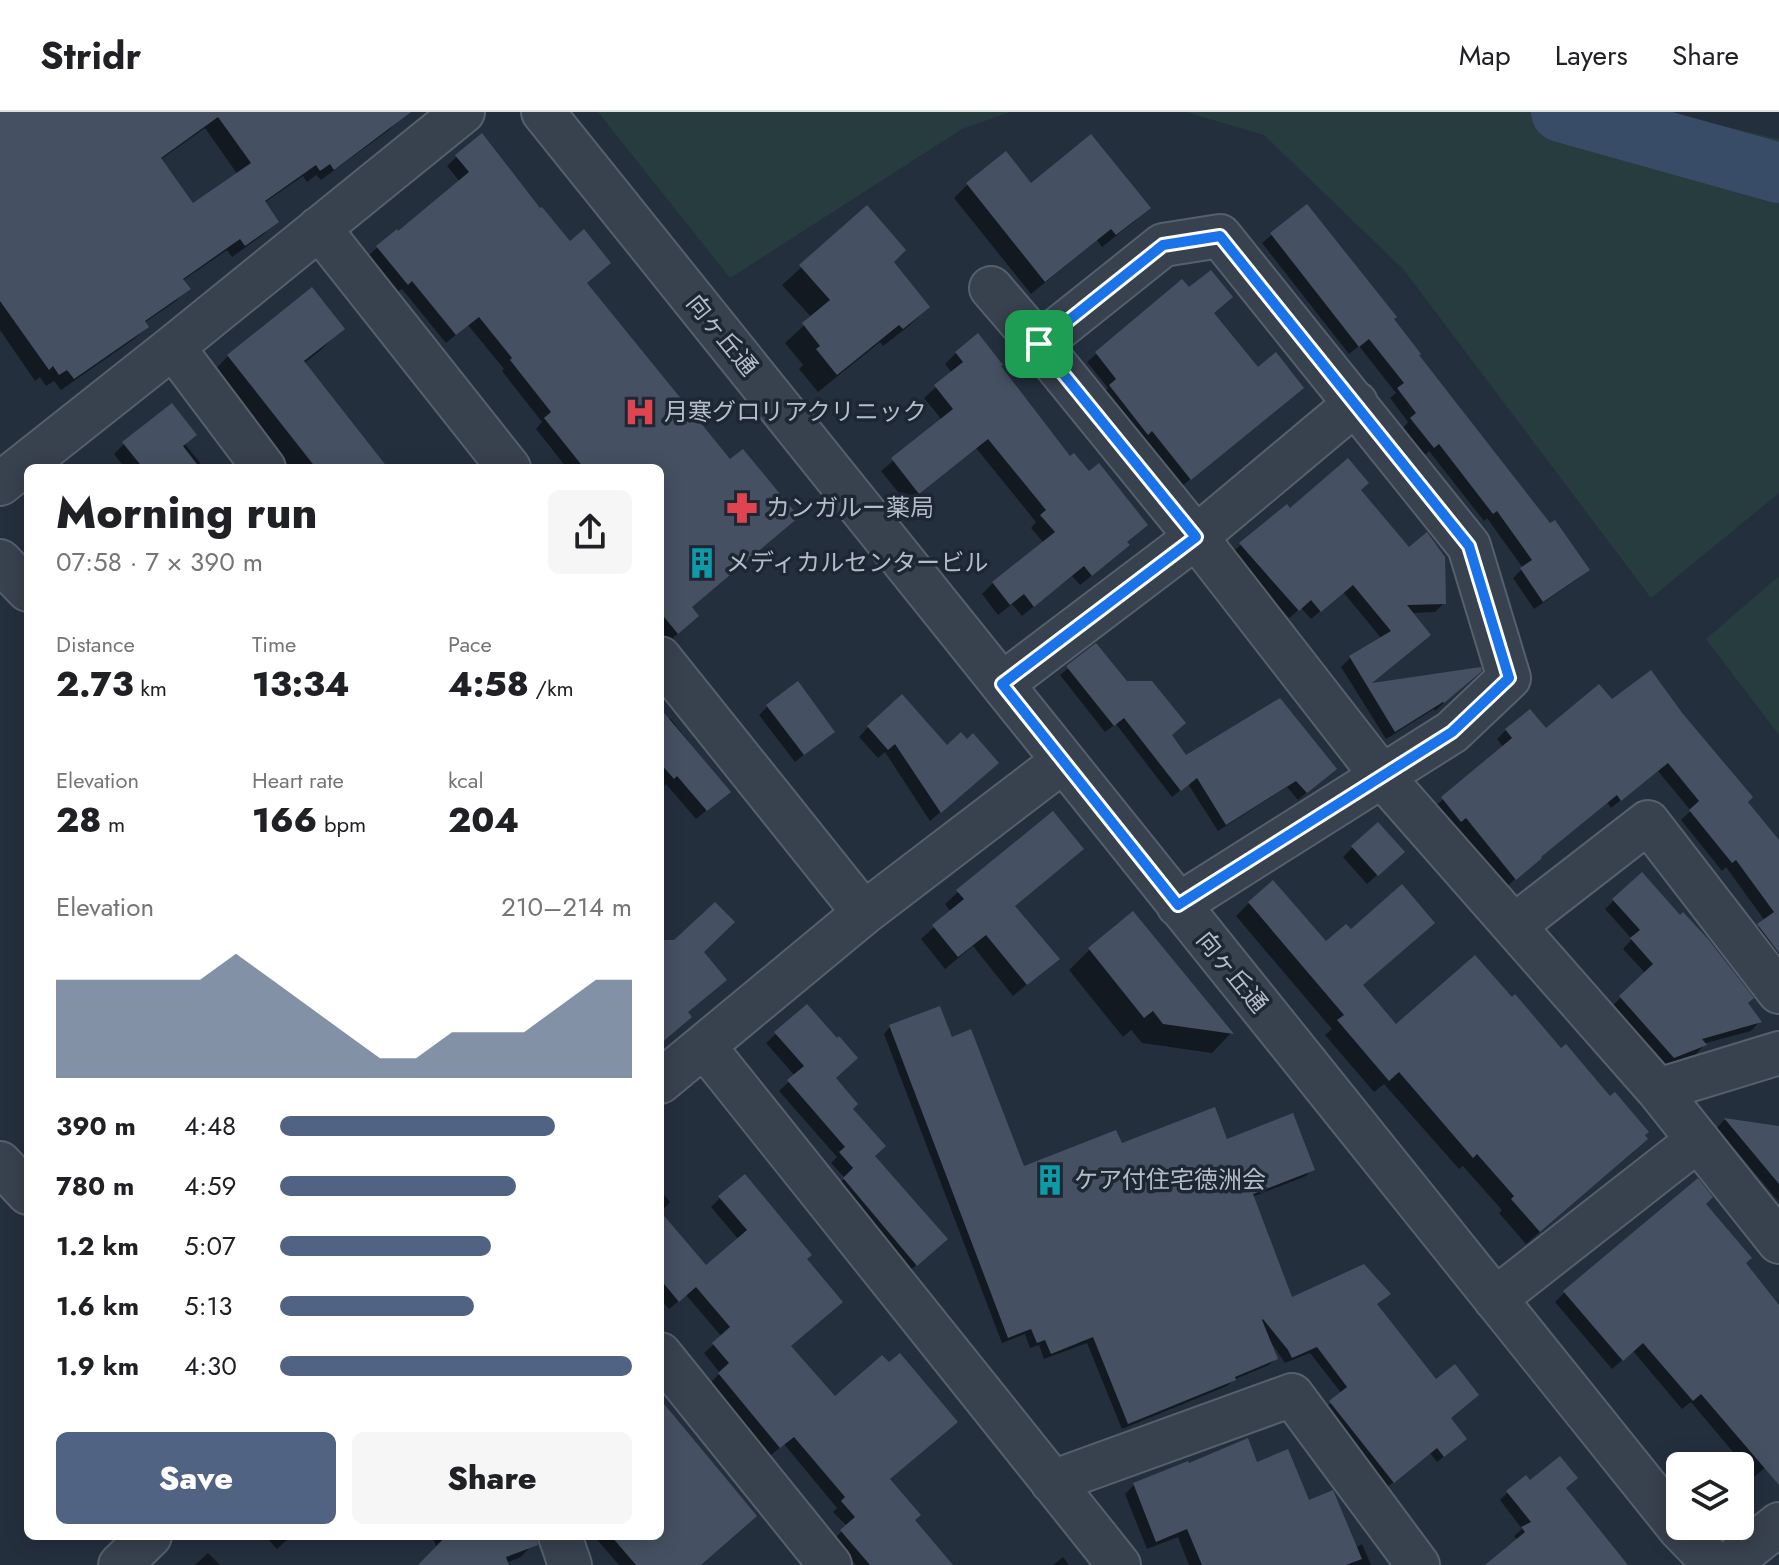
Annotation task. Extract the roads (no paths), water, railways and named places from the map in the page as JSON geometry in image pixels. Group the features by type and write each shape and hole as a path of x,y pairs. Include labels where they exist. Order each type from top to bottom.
{"street":[{"path":"25,464 463,112"},
{"name":"向ヶ丘通","path":"543,112 1680,1529 1715,1565"},
{"path":"319,228 506,464"},
{"path":"1039,344 1163,245 1220,236 1469,546 1509,678 1452,732 1178,905"},
{"path":"991,288 1196,537 1381,775 1658,1090 1779,1242"},
{"path":"173,347 261,464"},
{"path":"1002,684 1196,537 1356,403"},
{"path":"0,484 24,465"},
{"path":"0,561 24,586"},
{"path":"664,663 864,913"},
{"path":"664,1079 864,913 1063,761"},
{"path":"1514,926 1648,822 1779,992"},
{"path":"704,1046 1119,1565"},
{"path":"1658,1090 1779,1053"},
{"path":"1495,1299 1698,1140"},
{"path":"0,1163 24,1189"},
{"path":"664,1359 830,1565"},
{"path":"1052,1482 1292,1395 1418,1565"},
{"path":"1728,1565 1779,1524"},
{"path":"120,1565 146,1540"},
{"path":"561,1540 570,1565"}],"waterway":[{"path":"1561,112 1779,173"}],"place":[{"name":"月寒グロリアクリニック","path":"640,412"},
{"name":"カンガルー薬局","path":"742,508"},
{"name":"メディカルセンタービル","path":"702,563"},
{"name":"ケア付住宅徳洲会","path":"1050,1180"}]}
